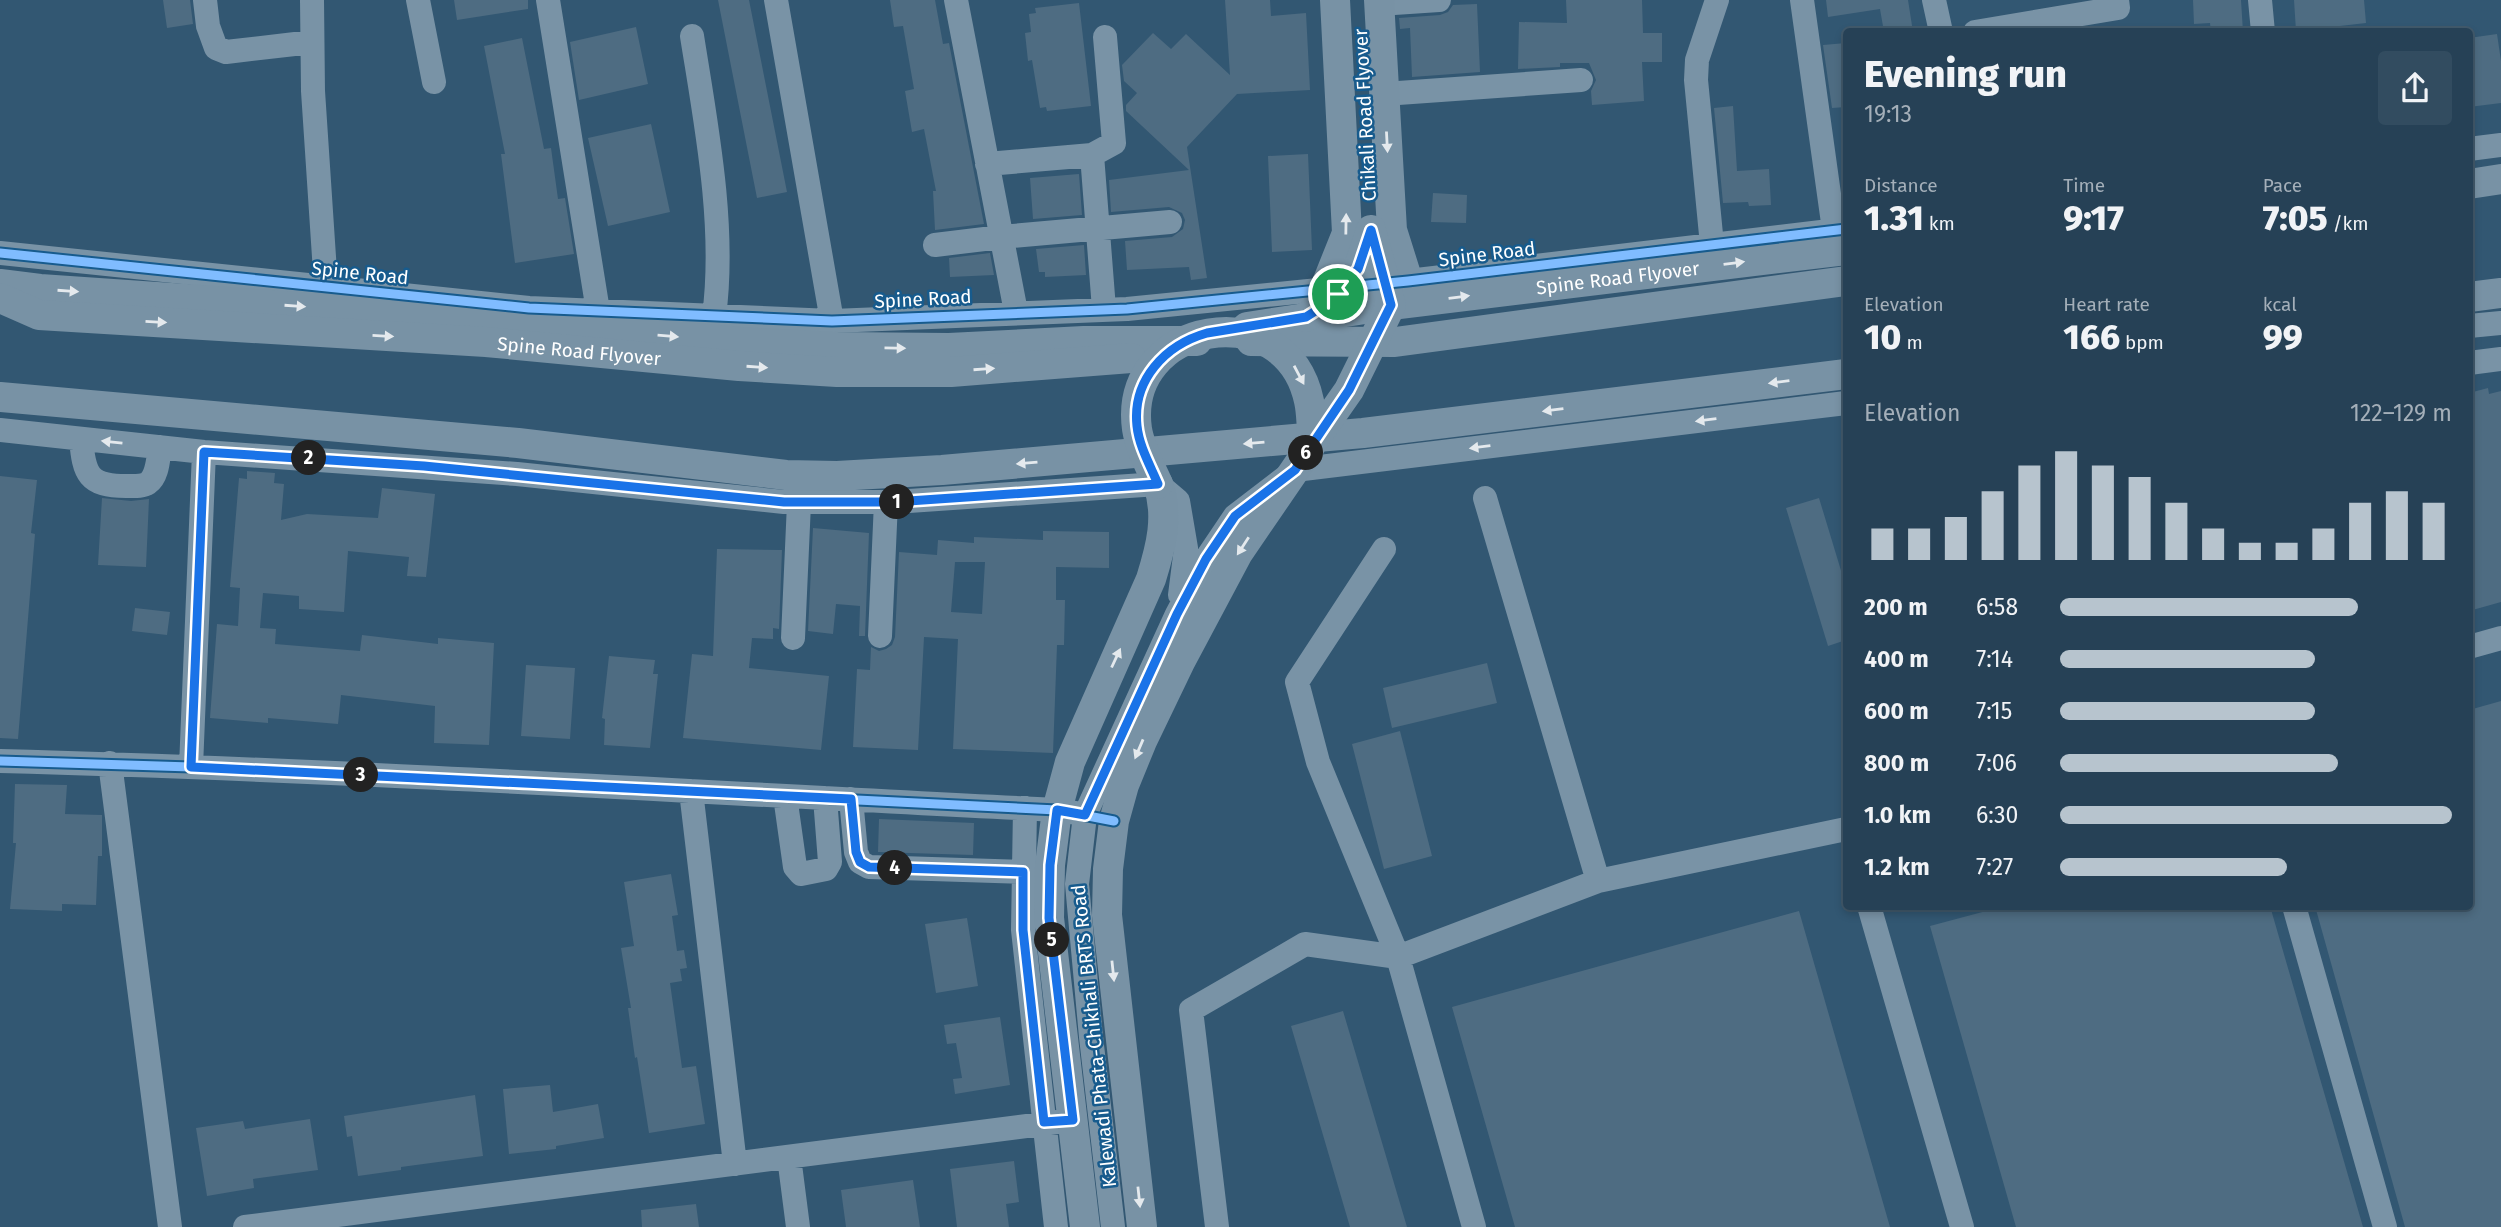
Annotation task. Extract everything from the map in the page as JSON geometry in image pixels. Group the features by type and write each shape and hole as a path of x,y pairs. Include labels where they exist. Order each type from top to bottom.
{"main road":[{"path":"1325,288 1348,233 1335,0"},
{"path":"1084,1227 1058,1121 1049,918 1050,865 1085,815 1124,785 1180,662 1238,553 1349,390 1399,293 1392,230 1384,94 1372,1"},
{"name":"Chikali Road Flyover","path":"1306,317 1328,303 1358,269 1371,230 1372,1"},
{"path":"2473,184 2501,180"},
{"name":"Chikali Road Flyover","path":"1371,230 1399,293"},
{"name":"Spine Road Flyover","path":"1085,815 1070,762 1151,579 1163,534 1164,512 1158,484 1140,442 1137,411 1145,380 1164,354 1191,337 1306,317 1399,293 1842,236"},
{"name":"Spine Road","path":"0,284 490,320 742,342 833,334 949,348 1084,341 1395,342 1843,281"},
{"path":"2473,296 2501,293"},
{"name":"Spine Road Flyover","path":"0,298 39,315 486,342 739,366 837,372 951,372 1086,363 1164,354"},
{"name":"Spine Road Flyover","path":"1223,331 1239,332 1269,343 1293,364 1307,393 1303,457"},
{"path":"0,397 518,443 786,475 837,476 942,470 1363,433 1843,374"},
{"path":"1085,815 1108,869 1107,915 1142,1227"}],"street":[{"path":"205,0 208,26 216,48 226,52 312,42"},
{"path":"312,0 313,91 326,287"},
{"path":"418,0 434,82"},
{"path":"548,0 598,311"},
{"path":"776,0 833,334"},
{"path":"956,0 1016,312"},
{"path":"1372,1 1439,0"},
{"path":"1712,245 1696,80 1697,60 1717,0"},
{"path":"1802,0 1842,236"},
{"path":"1934,0 1940,28"},
{"path":"1999,28 2118,8 2117,0"},
{"path":"2260,0 2263,28"},
{"path":"692,36 708,137 715,214 718,286 714,316"},
{"path":"987,164 1092,155 1114,143 1105,37"},
{"path":"1384,94 1581,80"},
{"path":"2473,148 2501,145"},
{"path":"1092,155 1104,309"},
{"path":"936,245 1170,222"},
{"name":"Spine Road","path":"0,253 529,308 714,316 833,334 1016,312 1104,309 1325,288 1399,293 1712,245 1842,236"},
{"path":"2473,326 2501,323"},
{"path":"2473,362 2501,359"},
{"path":"1177,614 1206,559 1235,516 1303,457 1843,403"},
{"path":"0,430 204,452 517,474 799,503 886,502 1158,484 1178,500 1186,548 1177,614"},
{"path":"80,439 87,472 92,480 101,484 141,486 148,483 154,475 160,447"},
{"path":"191,767 204,452"},
{"path":"1485,498 1598,881"},
{"path":"880,636 886,502"},
{"path":"793,638 799,503"},
{"path":"1384,549 1297,682 1318,762 1398,957 1474,1227"},
{"name":"Kalewadi Phata-Chikhali BRTS Road","path":"1113,1227 1077,884 1085,815 1177,614"},
{"path":"2473,646 2501,638"},
{"path":"0,761 191,767 691,791 1026,808 1085,815"},
{"path":"110,764 170,1227"},
{"path":"691,791 735,1164"},
{"path":"785,796 795,867 801,874 826,869 830,862 825,798"},
{"path":"851,799 856,852 860,862 869,867 1023,872"},
{"path":"1026,808 1023,930 1058,1121 1056,1227"},
{"path":"1217,1227 1191,1010 1305,944 1398,957 1598,881 1843,831"},
{"path":"1870,910 1962,1227"},
{"path":"2295,910 2385,1227"},
{"path":"245,1227 379,1218 735,1164 1058,1121"},
{"path":"789,1157 798,1227"}],"building":[{"path":"163,0 190,0 193,24 167,28"},
{"path":"454,0 528,0 528,9 457,20"},
{"path":"718,0 749,0 787,192 757,198"},
{"path":"890,0 935,0 943,44 949,43 984,224 935,230 933,191 936,191 924,129 912,132 905,91 914,89 903,26 894,27"},
{"path":"1225,0 1270,0 1271,16 1306,13 1310,90 1237,94 1187,147 1207,278 1191,280 1189,267 1127,270 1125,241 1172,237 1183,229 1185,220 1182,213 1169,207 1111,212 1109,180 1189,170 1126,111 1126,105 1137,93 1124,81 1122,65 1153,33 1171,49 1186,34 1230,75"},
{"path":"1566,0 1642,0 1643,33 1662,33 1662,62 1642,62 1644,101 1592,105 1591,91 1596,80 1589,63 1560,63 1560,67 1518,69 1519,22 1567,23"},
{"path":"1826,0 1908,0 1912,28 1883,28 1880,9 1828,17"},
{"path":"2193,0 2241,0 2243,28 2211,28 2210,23 2194,24"},
{"path":"2294,0 2364,0 2366,23 2296,28"},
{"path":"1079,3 1091,106 1047,111 1046,107 1040,108 1032,60 1028,61 1025,33 1031,32 1029,14 1036,13 1035,8"},
{"path":"1477,4 1480,72 1412,77 1410,28 1400,29 1399,18 1440,15 1448,12 1453,5"},
{"path":"636,27 648,84 579,100 570,42"},
{"path":"2497,34 2501,61 2501,103 2473,106 2473,37"},
{"path":"522,38 544,149 551,148 558,199 565,198 574,254 515,263 501,154 505,154 484,46"},
{"path":"1843,43 1843,107 1832,108 1823,45"},
{"path":"1733,106 1737,171 1769,169 1771,205 1723,203 1714,108"},
{"path":"651,124 670,212 608,226 588,138"},
{"path":"1308,154 1312,250 1272,252 1268,156"},
{"path":"1079,174 1082,215 1033,219 1030,178"},
{"path":"1433,193 1467,195 1466,223 1431,222"},
{"path":"1084,245 1086,275 1045,277 1045,272 1039,272 1036,249"},
{"path":"990,253 994,275 950,277 949,258"},
{"path":"2488,388 2489,394 2501,391 2501,602 2473,610 2473,392"},
{"path":"247,471 275,473 274,483 284,484 281,520 307,514 378,518 382,488 435,494 426,577 407,576 409,557 348,551 344,612 299,609 299,596 263,593 260,628 276,629 275,644 360,651 362,635 438,644 438,638 494,643 489,745 434,743 435,706 341,695 338,724 268,718 268,723 210,718 217,624 238,626 240,588 230,587 239,478 247,479"},
{"path":"0,476 37,480 31,533 35,534 18,739 0,738"},
{"path":"102,498 131,501 149,499 146,567 98,565"},
{"path":"1819,498 1843,577 1843,641 1828,646 1786,508"},
{"path":"813,528 869,533 865,636 859,636 860,606 836,604 833,634 808,631"},
{"path":"1043,531 1109,532 1109,568 1056,567 1056,600 1065,600 1064,645 1057,645 1053,753 953,749 958,639 924,637 918,750 853,747 857,669 870,670 871,647 879,651 886,649 892,645 895,637 899,552 937,555 938,540 974,543 974,537 1043,540","holes":["955,562 985,562 982,614 951,612"]},
{"path":"717,549 782,550 779,629 773,628 773,639 752,638 749,668 829,676 821,750 683,738 692,654 713,656"},
{"path":"135,608 170,612 167,635 132,631"},
{"path":"609,656 655,660 653,674 658,674 650,748 604,745 605,719 602,718"},
{"path":"1487,663 1497,703 1392,728 1383,688"},
{"path":"526,665 575,668 570,739 521,736"},
{"path":"2501,701 2501,1227 2405,1227 2316,910 2473,910 2473,709"},
{"path":"1400,731 1432,856 1384,869 1352,744"},
{"path":"15,784 67,785 65,814 102,815 102,856 98,856 96,905 62,904 62,911 10,909 16,843 13,843"},
{"path":"879,819 974,823 973,855 878,852"},
{"path":"671,874 678,915 672,916 677,951 684,950 687,968 680,969 682,981 670,983 682,1068 696,1066 705,1124 649,1133 637,1057 635,1058 628,1008 631,1008 621,948 634,946 624,882"},
{"path":"1990,910 2271,910 2363,1227 2016,1227 1930,926"},
{"path":"1799,911 1890,1227 1515,1227 1452,1007"},
{"path":"967,918 978,986 936,993 925,924"},
{"path":"1343,1011 1407,1227 1350,1227 1291,1026"},
{"path":"1000,1017 1010,1085 955,1094 953,1079 962,1078 956,1043 947,1044 944,1025"},
{"path":"550,1085 553,1112 598,1104 604,1138 556,1146 556,1149 509,1154 503,1089"},
{"path":"475,1095 483,1156 358,1176 352,1136 347,1137 344,1116"},
{"path":"310,1119 318,1170 253,1179 254,1188 207,1196 196,1128 243,1121 245,1129"},
{"path":"1014,1161 1019,1202 1006,1204 1009,1227 957,1227 950,1169"},
{"path":"913,1180 920,1227 846,1227 841,1190"},
{"path":"696,1204 699,1227 642,1227 641,1210"}],"cycle path":[{"path":"0,253 529,308 832,321 1127,309 1408,281 1843,229"},
{"path":"0,761 191,767 1057,810 1114,821"}],"route":[{"path":"1371,230 1391,305 1349,390 1295,470 1235,516 1206,559 1177,614 1085,815 1057,810 1050,865 1049,918 1073,1120 1044,1122 1023,930 1023,872 869,867 860,862 856,852 851,799 191,767 204,452 424,466 784,502 837,504 1158,484 1140,442 1137,411 1145,380 1164,354 1191,337 1306,317 1338,294 1358,269 1371,230"}]}
